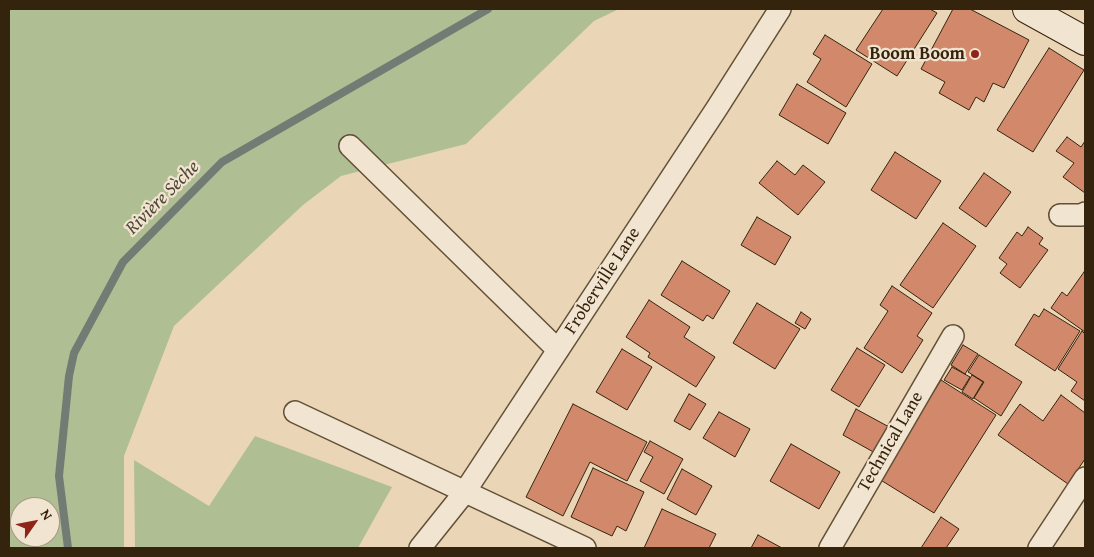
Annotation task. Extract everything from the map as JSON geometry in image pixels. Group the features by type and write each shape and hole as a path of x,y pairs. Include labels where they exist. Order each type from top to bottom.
{"main road":[{"path":"1027,9 1085,41"}],"street":[{"name":"Froberville Lane","path":"420,548 464,493 780,9"},
{"path":"350,146 558,350"},
{"path":"1060,215 1082,215 1085,213"},
{"name":"Technical Lane","path":"830,548 952,336"},
{"path":"295,412 464,493 585,548"},
{"path":"1039,548 1085,478"}],"green space":[{"path":"9,9 619,9 594,21 466,144 341,176 303,205 174,326 124,456 124,548 9,548"},
{"path":"255,436 392,487 358,548 135,548 134,460 209,506"}],"building":[{"path":"883,9 930,9 937,13 897,76 856,50"},
{"name":"Boom Boom","path":"953,9 970,9 1029,40 1004,88 993,83 984,102 976,97 969,110 939,93 945,82 921,69"},
{"path":"825,35 872,64 846,107 807,82 821,59 813,54"},
{"path":"1049,48 1084,70 1033,152 997,130"},
{"path":"797,84 846,113 828,144 779,115"},
{"path":"1067,137 1081,147 1085,141 1085,193 1063,177 1074,163 1056,151"},
{"path":"895,152 941,181 916,219 871,190"},
{"path":"777,161 795,175 803,165 825,182 798,215 759,183"},
{"path":"984,173 1011,192 986,227 959,208"},
{"path":"757,217 791,237 775,265 741,245"},
{"path":"943,223 976,246 933,308 900,285"},
{"path":"1028,227 1043,238 1039,244 1048,250 1020,288 1000,273 1007,264 999,258 1017,232 1022,236"},
{"path":"682,261 730,291 713,319 707,315 703,321 661,295"},
{"path":"1084,272 1085,332 1051,308 1062,292 1067,296"},
{"path":"892,286 932,313 917,336 923,340 902,373 864,348 888,311 880,305"},
{"path":"649,300 690,327 684,337 715,357 696,387 648,357 650,353 626,337"},
{"path":"757,303 800,329 775,369 733,343"},
{"path":"1044,309 1080,331 1055,371 1015,345 1034,314 1039,317"},
{"path":"801,312 811,319 805,329 795,323"},
{"path":"1082,331 1085,334 1085,401 1071,391 1077,382 1058,369"},
{"path":"963,345 978,354 965,374 951,365"},
{"path":"857,348 885,365 859,407 831,390"},
{"path":"622,349 652,367 627,410 596,392"},
{"path":"979,355 1022,382 1001,416 974,398 984,382 968,372"},
{"path":"952,367 970,377 962,390 944,380"},
{"path":"972,375 983,382 973,399 962,392"},
{"path":"941,380 996,415 934,513 879,479"},
{"path":"689,394 706,404 690,430 674,421"},
{"path":"1061,395 1085,413 1085,459 1068,484 998,435 1020,404 1043,421"},
{"path":"573,404 647,442 627,481 590,462 563,516 526,497"},
{"path":"856,409 891,428 877,454 843,435"},
{"path":"719,412 750,429 735,457 703,438"},
{"path":"650,441 683,459 664,494 640,481 653,457 644,452"},
{"path":"791,444 840,472 819,509 770,481"},
{"path":"593,468 644,492 626,531 617,526 612,536 571,517"},
{"path":"682,469 712,486 696,515 667,499"},
{"path":"662,509 716,534 709,548 644,548"},
{"path":"941,517 959,529 946,548 921,548"},
{"path":"758,535 782,548 751,548"}],"waterway":[{"name":"Rivière Sèche","path":"68,548 59,476 69,376 74,353 123,262 222,162 488,9"}],"place":[{"name":"Boom Boom","path":"975,54"}]}
